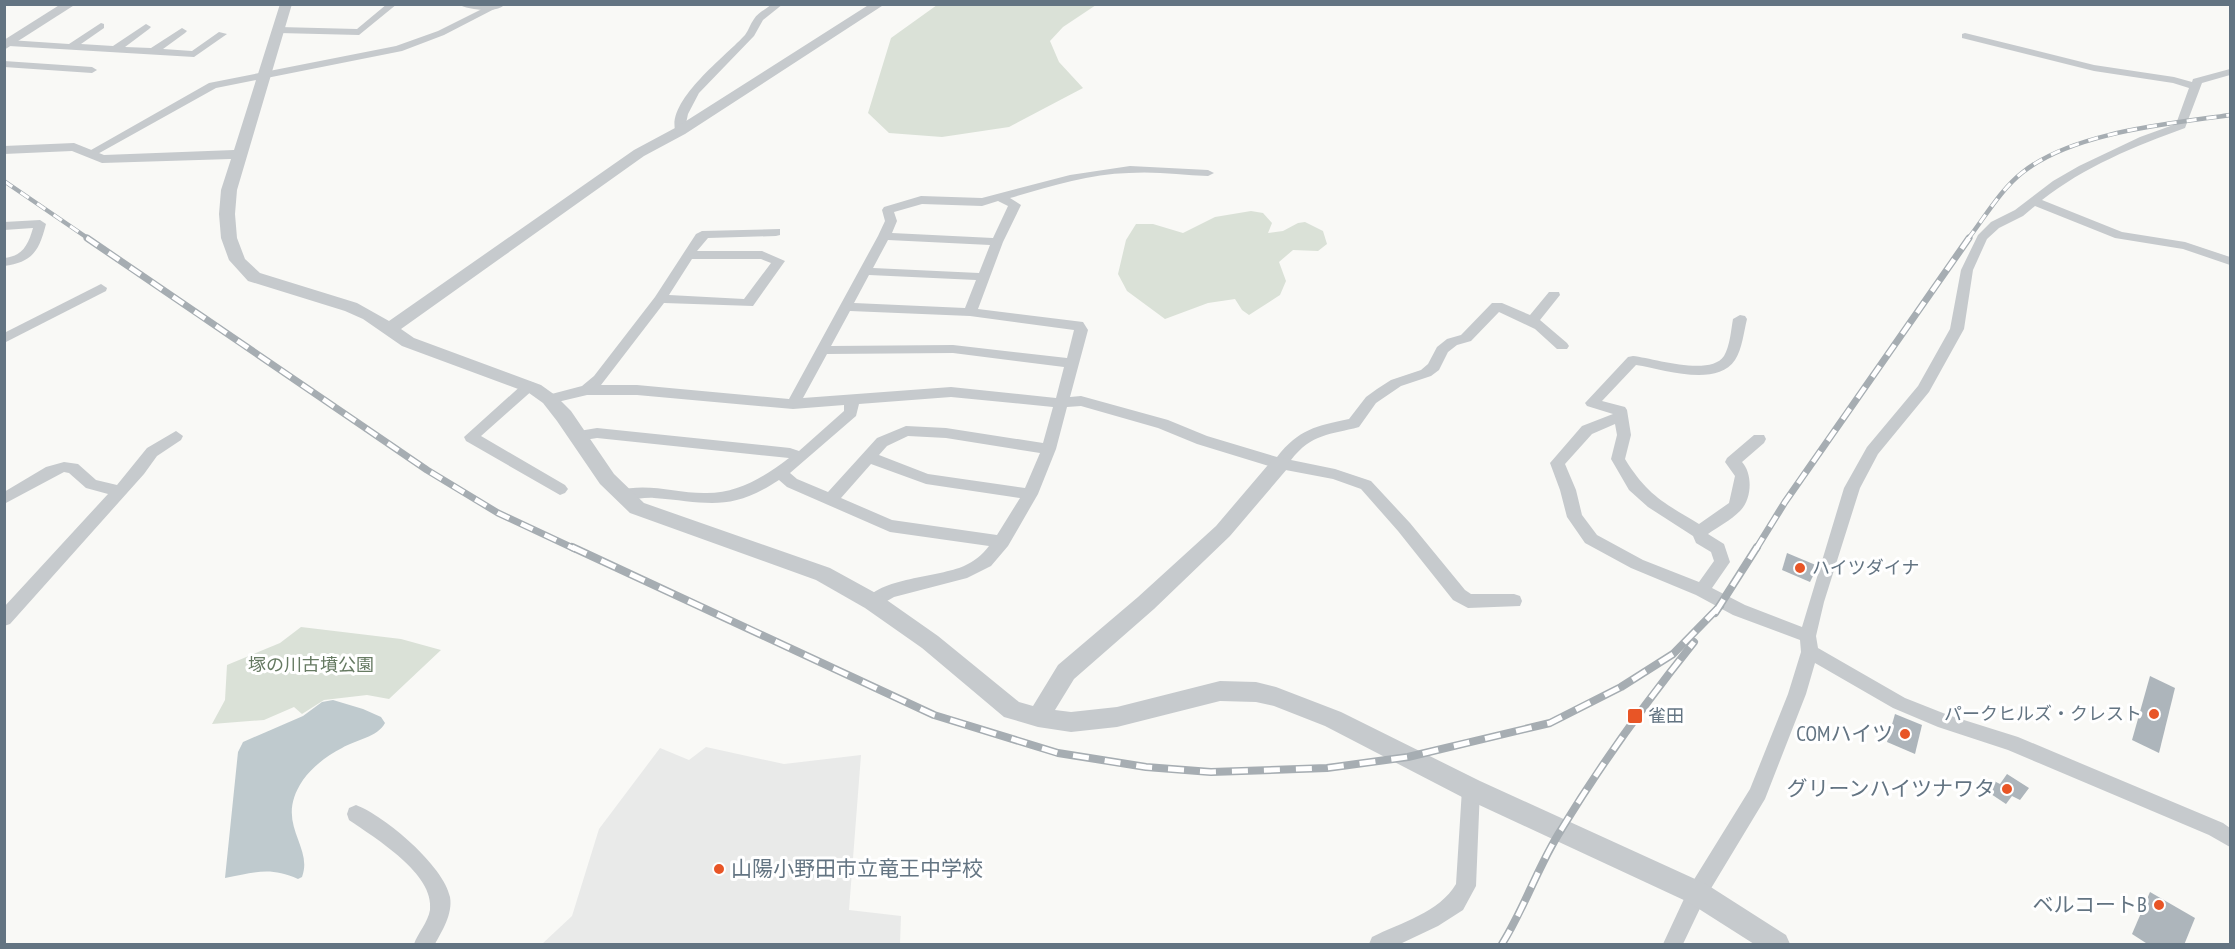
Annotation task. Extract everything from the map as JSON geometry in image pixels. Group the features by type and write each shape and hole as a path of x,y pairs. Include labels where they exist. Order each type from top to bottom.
{"street":[{"path":"7,45 70,4"},
{"path":"286,4 229,190 226,212 233,250 243,270 269,283 351,307 369,315 408,342 529,386 549,399 608,479 637,508 823,574 873,602 930,642 1012,710 1071,722 1095,721 1199,695 1220,692 1256,692 1276,697 1333,719 1471,789 1697,893 1777,945"},
{"path":"279,30 359,32 393,4"},
{"path":"464,4 498,5"},
{"path":"680,130 679,121 695,91 751,34 759,18 779,4"},
{"path":"388,330 639,153 680,130 879,4"},
{"path":"90,154 213,85 398,49 441,33 498,5"},
{"path":"71,47 101,26"},
{"path":"114,50 146,27"},
{"path":"152,52 182,31"},
{"path":"7,45 194,54 222,34"},
{"path":"1965,36 2094,68 2174,80 2195,86"},
{"path":"4,64 92,70"},
{"path":"1673,945 1697,893 1758,793 1797,694 1809,644 1815,602 1852,488 1872,451 1924,389 1957,329 1967,270 1982,238 1995,225 2019,213 2057,183 2083,168 2144,139 2181,126 2197,81 2230,72"},
{"path":"4,150 74,147 102,159 240,154"},
{"path":"793,404 884,236 891,221 888,210 907,203 933,200 969,203 1108,171 1130,169 1208,173"},
{"path":"970,312 997,242 1015,205 999,197"},
{"path":"2033,201 2119,235 2185,246 2230,261"},
{"path":"4,226 40,224 34,247 21,259 4,262"},
{"path":"587,390 599,379 660,299 700,237 706,234 776,232"},
{"path":"884,236 997,242"},
{"path":"660,299 747,303 779,261 762,255 689,255"},
{"path":"866,271 984,277"},
{"path":"4,339 101,288"},
{"path":"1533,320 1554,295"},
{"path":"1038,717 1066,672 1146,603 1223,531 1297,441 1320,430 1354,423 1371,400 1382,392 1396,383 1426,373 1434,367 1442,350 1452,342 1466,338 1497,306 1533,320 1547,330 1562,346"},
{"path":"846,307 970,312 1078,325 1081,330 1048,448 1030,494 1002,542 985,562 967,572 889,592 873,602"},
{"path":"1702,590 1722,562 1718,548 1702,539 1699,532 1653,503 1634,486 1618,459 1624,435 1620,410 1592,403 1634,360 1679,370 1718,366 1730,358 1740,319"},
{"path":"822,350 953,349 1072,363"},
{"path":"529,386 471,437 560,489"},
{"path":"549,399 587,390 637,390 793,404 951,392 1060,403 1081,400 1163,424 1202,440 1280,464 1335,474 1366,485 1404,527 1459,596 1468,601 1514,601"},
{"path":"622,495 637,491 721,499 733,497 780,473 800,457 851,413 852,399"},
{"path":"1621,416 1587,430 1557,463 1568,490 1575,517 1591,539 1637,564 1702,590 1809,644 1899,703 1944,722 2012,743 2205,825 2230,838"},
{"path":"830,500 882,442 906,430 946,433 1048,448"},
{"path":"578,436 597,433 790,453 800,457"},
{"path":"4,619 139,470 152,452 176,436"},
{"path":"1699,532 1736,506 1743,471 1732,462 1759,440"},
{"path":"869,457 926,479 1030,494"},
{"path":"4,499 51,471 64,467 73,468 92,484 119,492"},
{"path":"780,473 792,483 890,526 1002,542"},
{"path":"1379,945 1431,919 1456,903 1466,886 1471,789"},
{"path":"356,814 419,862 438,888 441,909 424,945"}],"shaded area":[{"path":"333,700 363,709 381,717 385,723 372,735 347,745 326,758 303,780 295,795 292,809 293,822 303,855 302,877 298,879 278,873 262,872 225,878 238,752 243,742 303,716 322,702"},
{"name":"山陽小野田市立竜王中学校","path":"706,747 784,764 861,755 849,910 901,916 900,944 542,944 572,916 599,829 660,748 689,760"}],"green space":[{"path":"937,5 1096,5 1063,27 1050,41 1059,62 1083,88 1009,127 942,137 889,133 868,113 891,38"},
{"path":"1251,211 1263,213 1272,223 1268,233 1283,231 1305,222 1323,231 1327,244 1318,251 1293,250 1279,262 1286,281 1280,295 1249,315 1242,310 1235,299 1208,303 1165,319 1127,291 1118,274 1126,240 1136,224 1153,224 1183,233 1215,217"},
{"name":"塚の川古墳公園","path":"301,627 401,639 441,650 389,699 367,695 324,700 302,714 294,707 264,720 212,724 225,700 227,665 280,643"}],"building":[{"name":"ハイツダイナ","path":"1787,553 1818,566 1810,582 1782,570"},
{"name":"パークヒルズ・クレスト","path":"2150,676 2175,688 2159,753 2132,740"},
{"name":"COMハイツ","path":"1895,714 1922,725 1915,754 1887,742"},
{"name":"グリーンハイツナワタ","path":"2007,774 2029,788 2020,800 2012,796 2006,804 1985,790 1992,780 2000,784"},
{"name":"ベルコートB","path":"2150,892 2195,918 2184,945 2149,945 2132,934"}],"railway":[{"path":"1968,239 2015,179 2044,158 2068,147 2122,132 2230,115"},
{"path":"4,181 89,239"},
{"path":"87,238 427,470 498,513 575,549"},
{"path":"1756,549 1785,502 1969,238"},
{"path":"572,547 934,715 1058,753 1146,767 1211,772 1327,768 1408,757 1550,723 1621,687 1673,654 1718,608"},
{"path":"1718,608 1757,547"},
{"path":"1715,613 1718,608"},
{"path":"1502,944 1538,872 1576,805 1624,734 1694,642"}],"place":[{"name":"ハイツダイナ","path":"1800,568"},
{"name":"パークヒルズ・クレスト","path":"2154,714"},
{"name":"雀田","path":"1635,716"},
{"name":"COMハイツ","path":"1905,734"},
{"name":"グリーンハイツナワタ","path":"2007,789"},
{"name":"山陽小野田市立竜王中学校","path":"719,869"},
{"name":"ベルコートB","path":"2159,905"}]}
